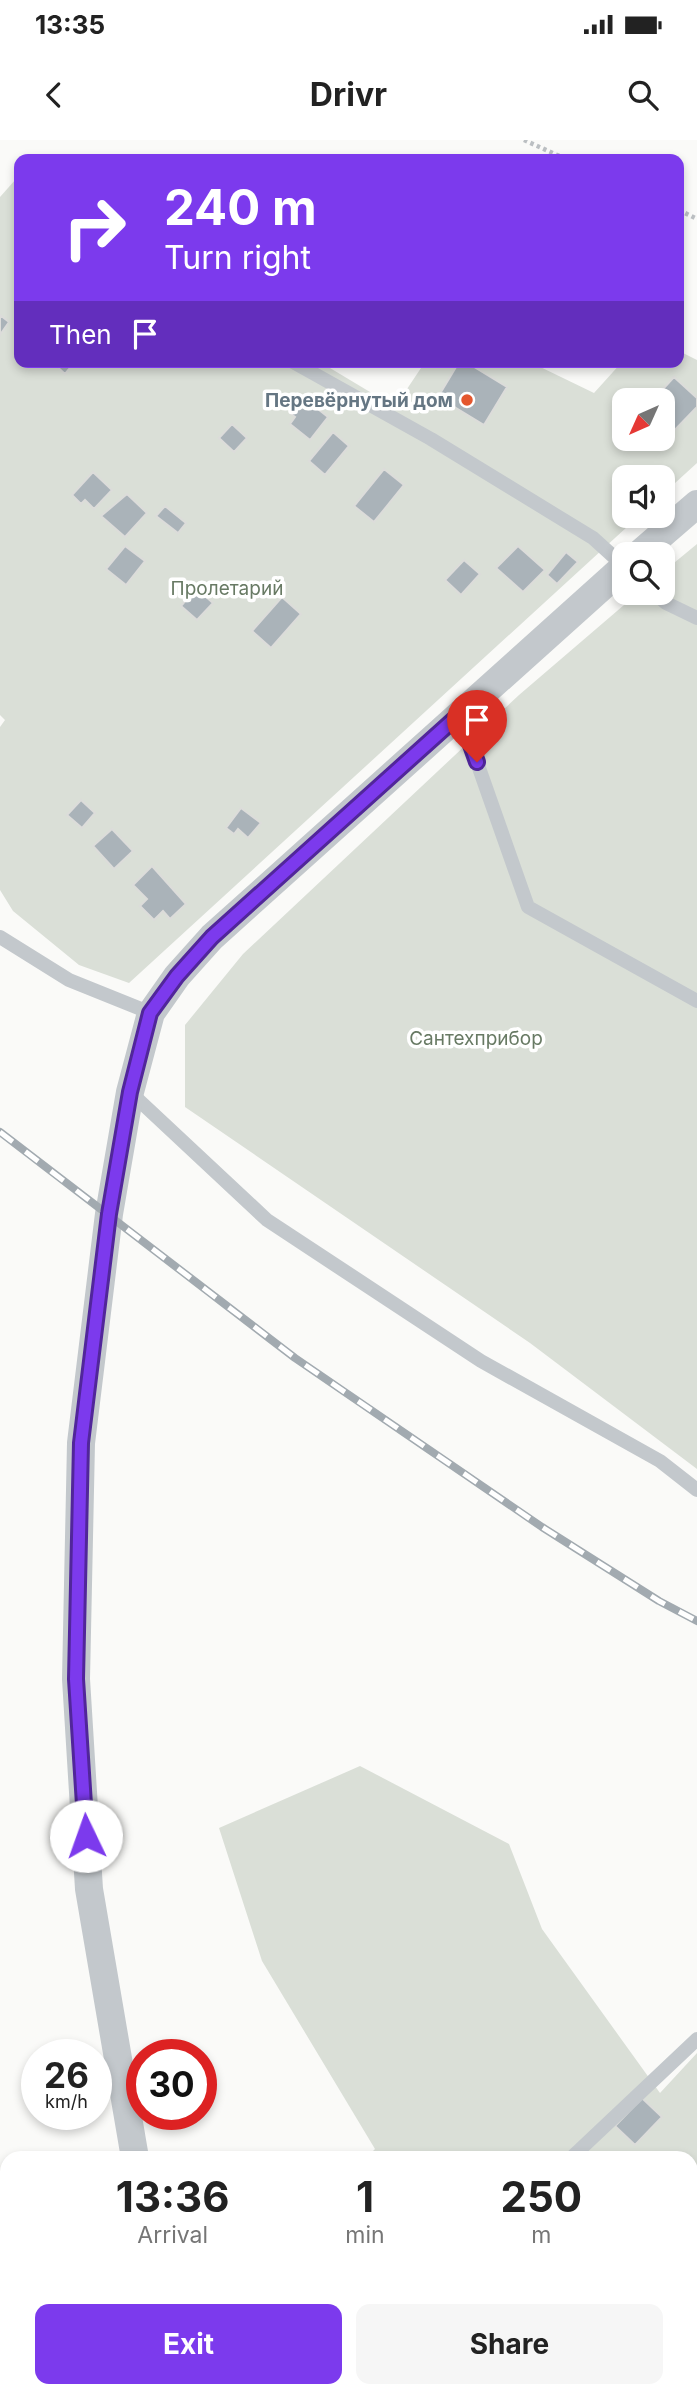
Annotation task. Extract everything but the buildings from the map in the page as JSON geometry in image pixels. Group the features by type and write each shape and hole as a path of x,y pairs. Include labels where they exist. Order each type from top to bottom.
{"street":[{"path":"653,542 697,504"},
{"path":"134,2151 89,1889 76,1679 81,1443 109,1214 130,1092 150,1013 177,976 212,937 612,578"}],"lane":[{"path":"304,368 431,439 593,538 612,555"},
{"path":"670,605 697,618"},
{"path":"460,714 528,907 697,1001"},
{"path":"0,937 69,980 150,1013"},
{"path":"130,1092 267,1220 481,1361 660,1461 697,1490"},
{"path":"578,2151 697,2039"}],"path":[{"path":"524,140 555,154"}],"green space":[{"name":"Пролетарий","path":"14,181 14,368 330,368 395,407 421,368 542,368 594,393 617,368 684,368 684,354 697,360 697,463 675,483 675,465 612,465 612,528 626,528 129,983 79,965 13,911 0,890 0,727 5,720 0,715 0,197"},
{"name":"Сантехприбор","path":"697,544 697,1469 530,1343 185,1107 185,1025 243,954 519,695 624,605 675,605 675,562"},
{"path":"360,1766 509,1844 542,1929 660,2093 697,2053 697,2151 373,2151 375,2149 262,1961 219,1828"}],"railway":[{"path":"0,1132 295,1358 542,1527 659,1601 697,1621"}],"place":[{"name":"Перевёрнутый дом","path":"467,400"}],"route":[{"path":"86,1836 76,1679 81,1443 109,1214 130,1092 150,1013 177,976 212,937 460,714 477,762"}]}
